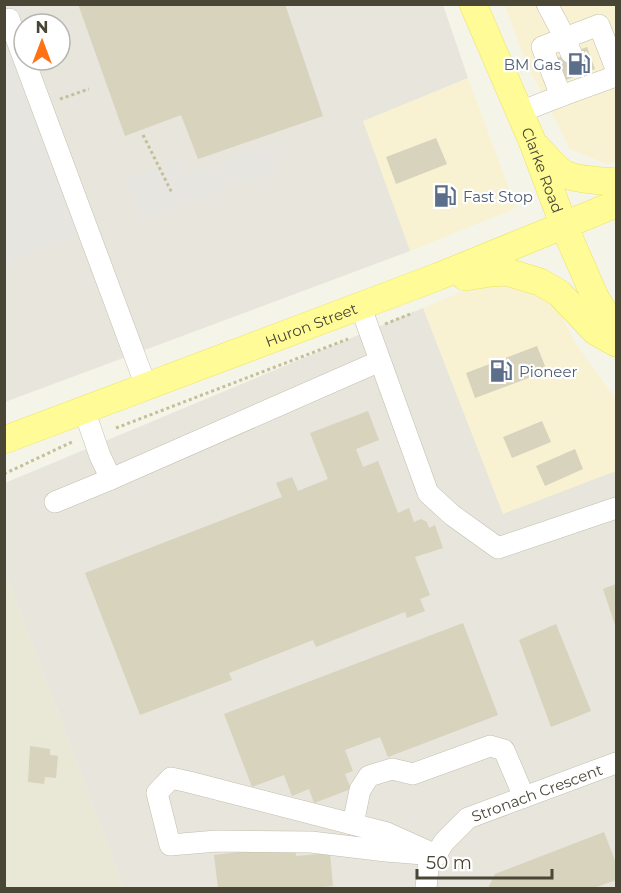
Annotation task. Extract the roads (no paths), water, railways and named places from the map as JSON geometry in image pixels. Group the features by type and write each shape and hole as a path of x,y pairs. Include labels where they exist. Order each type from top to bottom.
{"main road":[{"name":"Clarke Road","path":"473,4 533,143 564,226 595,297 616,332"},
{"path":"533,143 567,175 616,182"},
{"name":"Huron Street","path":"4,440 437,277 616,204"},
{"path":"437,277 464,278 507,272 540,282 559,293 595,331 616,344"}],"street":[{"path":"547,4 568,46"},
{"path":"4,21 9,20 146,386"},
{"path":"561,96 542,47 568,46 599,25 616,69"},
{"path":"520,112 561,96 581,81 616,76"},
{"path":"360,305 428,493 452,515 498,548 616,508"},
{"path":"54,502 380,361"},
{"path":"84,410 100,456 111,479"},
{"path":"352,824 360,790 369,776 392,769 412,774 490,746 504,750 524,797"},
{"name":"Stronach Crescent","path":"426,888 428,868 444,842 468,818 616,763"},
{"path":"171,778 387,833 436,855 311,842 217,841 170,845 157,794 171,778"}],"tunnel":[{"path":"571,53 579,75"}],"place":[{"name":"BM Gas","path":"579,64"},
{"name":"Fast Stop","path":"445,196"},
{"name":"Pioneer","path":"501,371"}]}
